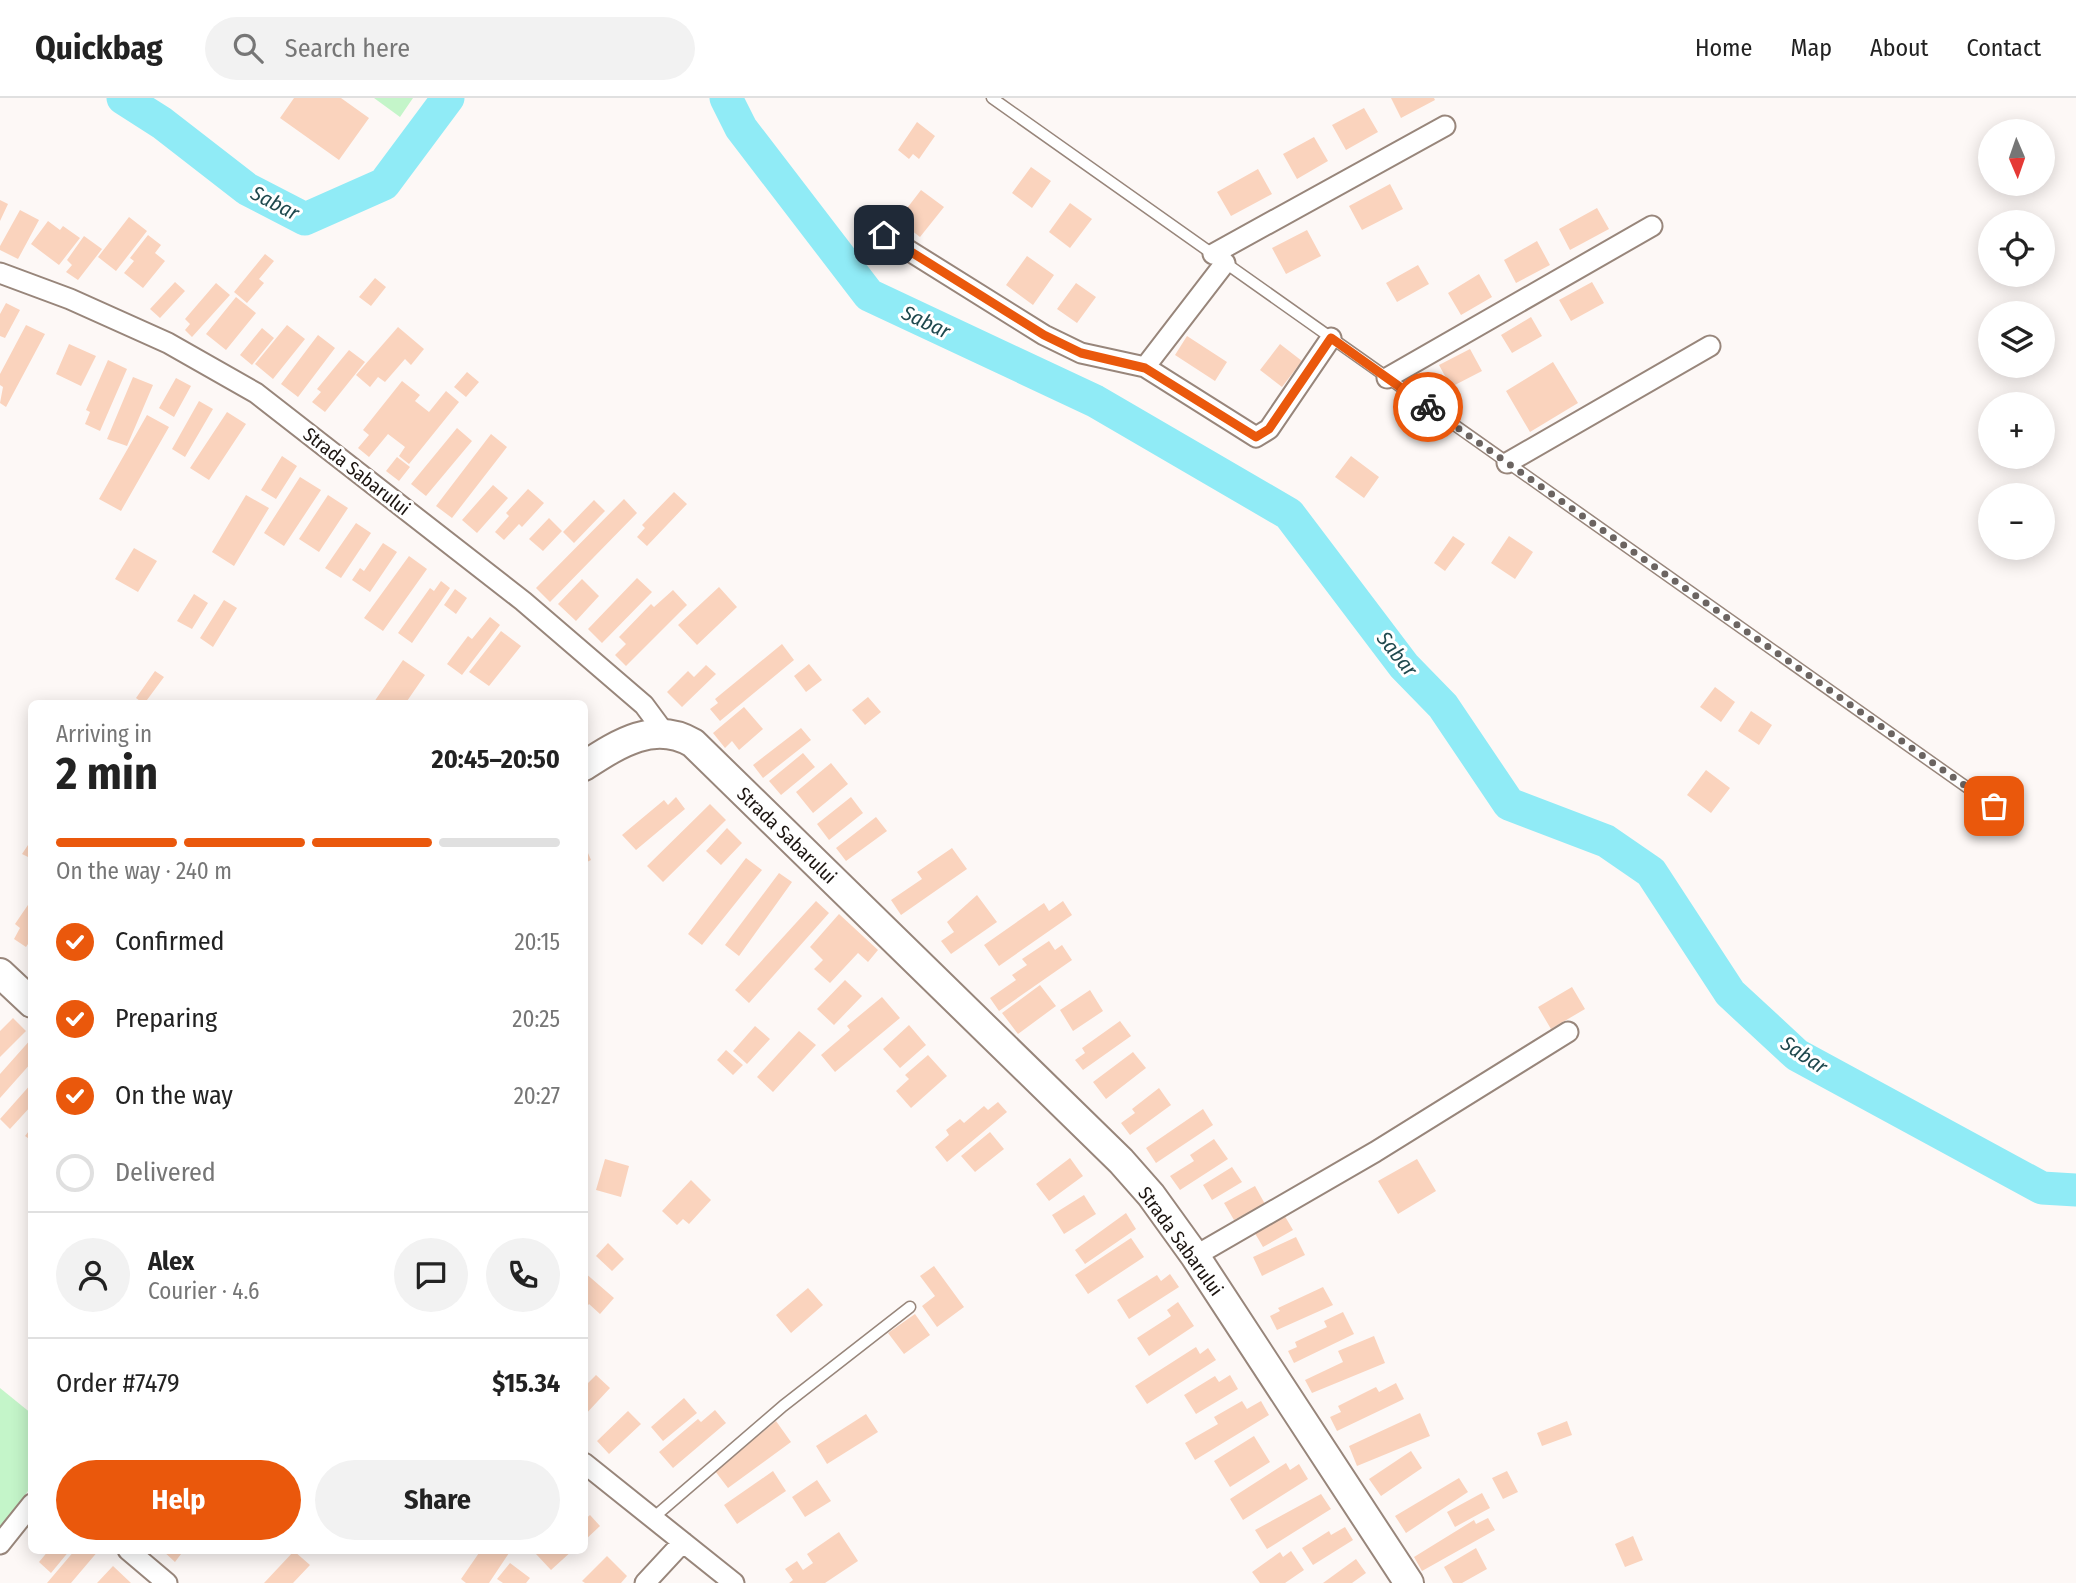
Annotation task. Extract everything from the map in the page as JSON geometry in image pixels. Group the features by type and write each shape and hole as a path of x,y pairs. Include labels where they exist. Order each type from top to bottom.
{"main road":[{"path":"588,764 636,737 664,732"},
{"name":"Strada Sabarului","path":"664,732 683,738 705,755 1121,1161 1195,1256 1409,1583"},
{"path":"0,973 28,999"}],"street":[{"path":"1145,368 1219,259 1445,126"},
{"path":"1387,378 1651,226"},
{"path":"884,235 1044,335 1081,353 1145,368 1256,437 1269,429 1331,338"},
{"name":"Strada Sabarului","path":"0,273 70,299 168,343 256,393 523,601 644,705 664,732"},
{"path":"1507,463 1710,346"},
{"path":"1195,1256 1374,1152 1567,1032"},
{"path":"588,1466 734,1583"},
{"path":"0,1544 28,1509"},
{"path":"645,1583 683,1542"},
{"path":"133,1554 167,1583"}],"lane":[{"path":"992,98 2016,822"},
{"path":"653,1518 783,1406 910,1307"}],"green space":[{"path":"374,98 413,98 400,117"},
{"path":"0,1388 28,1411 28,1491 0,1529"}],"building":[{"path":"294,98 341,98 369,118 339,160 280,118"},
{"path":"1391,98 1434,98 1435,100 1401,118"},
{"path":"1364,108 1378,132 1346,150 1332,125"},
{"path":"917,122 935,136 919,159 913,154 909,159 898,150"},
{"path":"1314,137 1328,161 1297,179 1283,154"},
{"path":"1031,167 1051,181 1032,208 1012,193"},
{"path":"1258,169 1272,194 1231,216 1217,192"},
{"path":"1390,184 1403,209 1362,230 1349,206"},
{"path":"921,190 944,207 920,237 898,220"},
{"path":"0,200 8,204 0,221"},
{"path":"1070,203 1092,219 1070,248 1049,232"},
{"path":"1597,208 1609,229 1570,250 1559,229"},
{"path":"20,210 39,220 18,259 0,250 0,246"},
{"path":"129,217 147,231 116,271 98,257"},
{"path":"48,221 60,230 63,226 80,238 59,265 31,244"},
{"path":"1307,230 1321,256 1286,274 1272,248"},
{"path":"148,235 161,245 155,253 165,261 143,288 124,273 134,261 130,258"},
{"path":"84,236 102,249 78,280 66,272 72,265 67,260"},
{"path":"1537,241 1550,265 1516,283 1504,260"},
{"path":"265,254 274,261 259,279 264,283 247,303 234,292"},
{"path":"1027,256 1054,275 1033,305 1006,285"},
{"path":"1418,265 1429,284 1397,302 1386,283"},
{"path":"1479,274 1492,297 1461,315 1448,293"},
{"path":"375,278 386,287 371,306 359,297"},
{"path":"175,282 185,291 160,318 150,309"},
{"path":"1592,282 1604,303 1571,321 1559,300"},
{"path":"216,283 230,295 192,337 185,330 190,324 185,319"},
{"path":"1076,283 1096,297 1077,323 1057,309"},
{"path":"236,297 256,313 226,350 206,334"},
{"path":"6,303 20,310 5,338 0,336 0,314"},
{"path":"1531,317 1542,336 1512,353 1501,335"},
{"path":"26,325 45,334 6,407 0,403 3,387 0,385 0,374"},
{"path":"287,325 305,339 273,379 255,364"},
{"path":"398,327 424,349 411,365 405,359 385,382 378,377 370,387 356,375"},
{"path":"262,328 274,338 252,365 240,355"},
{"path":"318,335 335,348 298,397 281,384"},
{"path":"1187,336 1227,362 1215,381 1175,355"},
{"path":"69,344 96,356 81,386 56,374"},
{"path":"1280,344 1302,361 1282,387 1260,370"},
{"path":"1470,349 1482,371 1451,387 1439,365"},
{"path":"349,350 365,362 325,412 312,402 321,392 317,389"},
{"path":"108,360 127,369 100,431 85,424 90,412 86,410"},
{"path":"1553,362 1578,403 1530,432 1506,391"},
{"path":"467,372 479,382 466,397 454,387"},
{"path":"133,377 153,385 127,446 107,439"},
{"path":"176,378 191,386 174,417 159,408"},
{"path":"402,381 420,395 415,401 429,412 446,391 459,402 409,464 399,456 405,447 388,434 369,457 358,448 369,435 363,430"},
{"path":"199,401 213,409 185,457 172,449"},
{"path":"227,412 246,424 209,480 190,468"},
{"path":"147,415 169,427 121,511 99,499"},
{"path":"457,428 472,441 426,496 411,484"},
{"path":"491,434 507,447 452,518 436,506"},
{"path":"282,456 297,466 276,499 261,490"},
{"path":"1351,456 1379,477 1364,498 1335,477"},
{"path":"397,457 410,467 399,481 386,471"},
{"path":"300,477 321,490 284,546 264,533"},
{"path":"493,485 508,498 477,533 462,520"},
{"path":"528,489 544,503 522,527 519,524 504,540 495,532 509,516 506,513"},
{"path":"674,492 687,504 647,546 637,537 645,528 642,525"},
{"path":"246,495 269,508 234,566 212,552"},
{"path":"328,495 348,508 319,552 299,539"},
{"path":"624,499 637,513 550,602 536,588"},
{"path":"594,500 605,511 574,543 563,532"},
{"path":"549,518 562,531 543,551 529,539"},
{"path":"356,523 371,533 341,578 325,568"},
{"path":"1453,536 1465,544 1445,571 1434,563"},
{"path":"1509,536 1533,552 1515,579 1491,563"},
{"path":"383,543 397,552 370,592 352,580 360,568 364,571"},
{"path":"134,548 157,561 138,592 115,579"},
{"path":"409,556 427,569 383,631 364,618"},
{"path":"637,578 652,592 602,643 588,629"},
{"path":"582,579 599,596 576,621 558,604"},
{"path":"441,581 450,588 412,643 398,633 430,588 434,591"},
{"path":"719,587 737,607 697,645 678,625"},
{"path":"455,589 467,598 456,614 444,605"},
{"path":"673,590 687,605 626,666 615,655 626,644 619,637 651,604 654,607"},
{"path":"194,594 208,603 192,629 177,621"},
{"path":"224,600 237,608 213,647 200,638"},
{"path":"490,617 500,625 462,675 447,664 468,636 472,639"},
{"path":"501,631 521,646 489,686 469,672"},
{"path":"782,644 794,660 720,721 710,709 718,703 715,699"},
{"path":"403,660 425,675 408,700 375,700"},
{"path":"809,664 822,680 806,692 794,676"},
{"path":"706,665 716,674 682,707 667,692 688,671 694,677"},
{"path":"155,671 164,677 147,700 136,698"},
{"path":"1715,687 1735,702 1721,722 1700,707"},
{"path":"868,697 881,712 865,725 852,710"},
{"path":"744,707 763,729 739,750 732,741 725,748 713,733"},
{"path":"1751,711 1772,725 1759,745 1738,731"},
{"path":"801,728 811,740 763,778 753,765"},
{"path":"803,753 815,767 781,795 769,781"},
{"path":"831,763 848,784 813,813 796,792"},
{"path":"1706,770 1730,788 1711,813 1687,795"},
{"path":"676,797 685,809 636,850 622,835 664,800 668,805"},
{"path":"851,797 863,813 829,840 817,824"},
{"path":"710,804 726,820 663,882 647,866"},
{"path":"876,817 887,831 846,861 836,848"},
{"path":"727,828 742,843 721,865 706,851"},
{"path":"28,845 28,857 22,854"},
{"path":"952,848 967,869 901,915 891,900 922,879 917,872"},
{"path":"746,858 762,870 702,945 688,934"},
{"path":"779,873 792,882 739,956 725,945"},
{"path":"977,895 997,922 951,954 941,941 954,932 947,922"},
{"path":"816,901 829,913 749,1003 735,990"},
{"path":"1063,901 1072,915 999,966 984,945 1044,903 1049,911"},
{"path":"28,905 26,947 14,939 20,928 15,924"},
{"path":"839,914 878,950 868,962 858,953 830,983 814,969 823,960 810,947"},
{"path":"1049,941 1055,950 1062,945 1072,960 999,1011 990,998 1016,980 1012,975 1027,965 1022,959"},
{"path":"845,980 862,996 834,1025 817,1009"},
{"path":"1040,985 1056,1006 1018,1034 1002,1013"},
{"path":"1572,987 1585,1009 1551,1029 1538,1007"},
{"path":"1090,990 1103,1011 1073,1031 1060,1010"},
{"path":"882,997 900,1018 835,1072 821,1055 850,1030 847,1026"},
{"path":"13,1018 26,1031 0,1057 0,1031"},
{"path":"1120,1021 1131,1036 1083,1070 1075,1060 1085,1053 1082,1048"},
{"path":"909,1025 926,1045 900,1068 883,1049"},
{"path":"755,1026 770,1039 747,1064 733,1051"},
{"path":"799,1031 816,1045 773,1092 757,1077"},
{"path":"28,1042 28,1066 0,1098 0,1074"},
{"path":"726,1050 743,1065 733,1075 717,1060"},
{"path":"1133,1052 1146,1068 1106,1099 1093,1082"},
{"path":"928,1055 947,1076 911,1108 896,1091 909,1079 905,1075"},
{"path":"28,1088 28,1109 10,1129 0,1119"},
{"path":"1159,1088 1171,1105 1130,1135 1121,1123 1135,1113 1132,1109"},
{"path":"998,1102 1007,1112 947,1162 935,1147 949,1135 946,1130 960,1119 964,1123 984,1106 988,1110"},
{"path":"1203,1109 1213,1125 1156,1163 1146,1148"},
{"path":"990,1132 1004,1149 975,1172 961,1156"},
{"path":"1214,1139 1228,1159 1180,1190 1170,1176 1194,1161 1190,1155"},
{"path":"1070,1158 1083,1176 1049,1201 1036,1184"},
{"path":"605,1159 629,1166 621,1197 596,1190"},
{"path":"1417,1159 1436,1191 1398,1214 1378,1181"},
{"path":"1232,1167 1242,1182 1212,1200 1203,1185"},
{"path":"691,1180 711,1200 689,1224 683,1219 677,1225 662,1211"},
{"path":"1255,1186 1265,1204 1234,1220 1224,1203"},
{"path":"1084,1195 1096,1214 1064,1234 1052,1215"},
{"path":"1126,1213 1136,1229 1085,1264 1075,1250"},
{"path":"1283,1213 1293,1230 1263,1247 1253,1230"},
{"path":"1296,1237 1305,1255 1262,1276 1253,1257"},
{"path":"1131,1238 1144,1257 1088,1294 1075,1275"},
{"path":"608,1243 624,1259 612,1271 596,1256"},
{"path":"934,1266 964,1307 937,1327 922,1306 935,1296 920,1276"},
{"path":"1170,1274 1179,1287 1129,1319 1117,1300 1157,1275 1161,1281"},
{"path":"588,1275 614,1298 600,1314 589,1304"},
{"path":"1323,1287 1333,1305 1277,1330 1270,1316 1280,1311 1278,1308"},
{"path":"808,1288 823,1305 791,1333 776,1315"},
{"path":"1178,1302 1194,1326 1149,1356 1137,1338 1171,1316 1167,1310"},
{"path":"1343,1312 1354,1334 1294,1363 1288,1351 1297,1347 1295,1342 1327,1327 1324,1321"},
{"path":"915,1314 930,1335 904,1354 888,1333"},
{"path":"1374,1336 1385,1363 1312,1393 1305,1380 1343,1362 1338,1351"},
{"path":"1196,1347 1200,1354 1208,1348 1216,1360 1147,1404 1135,1386"},
{"path":"596,1375 610,1388 588,1412 588,1383"},
{"path":"1230,1375 1238,1389 1196,1414 1184,1395 1215,1376 1219,1382"},
{"path":"1396,1383 1404,1399 1337,1431 1330,1417 1341,1412 1338,1406 1376,1387 1379,1392"},
{"path":"684,1398 697,1413 663,1441 651,1427"},
{"path":"1242,1401 1247,1409 1261,1401 1269,1415 1195,1460 1185,1443 1218,1424 1214,1417"},
{"path":"715,1410 726,1423 673,1468 659,1452 698,1419 701,1422"},
{"path":"628,1411 641,1424 609,1454 597,1441"},
{"path":"1420,1413 1430,1436 1357,1466 1349,1446"},
{"path":"866,1414 878,1432 827,1464 816,1446"},
{"path":"776,1421 791,1442 728,1488 715,1471"},
{"path":"1567,1421 1572,1435 1542,1446 1537,1433"},
{"path":"1254,1436 1270,1462 1230,1487 1214,1461"},
{"path":"1411,1451 1422,1468 1381,1496 1369,1479"},
{"path":"1286,1463 1290,1470 1299,1464 1308,1479 1243,1520 1230,1499"},
{"path":"773,1471 786,1491 737,1524 724,1505"},
{"path":"1507,1471 1518,1492 1503,1499 1492,1478"},
{"path":"1459,1478 1468,1492 1406,1533 1395,1516"},
{"path":"817,1480 831,1501 805,1517 792,1497"},
{"path":"1482,1493 1490,1508 1455,1527 1447,1512"},
{"path":"1321,1494 1331,1509 1267,1549 1255,1530"},
{"path":"590,1515 600,1526 588,1537"},
{"path":"1488,1518 1495,1530 1422,1571 1414,1557 1474,1520 1476,1524"},
{"path":"1345,1527 1353,1540 1313,1565 1302,1548 1329,1531 1331,1535"},
{"path":"839,1532 858,1561 825,1583 789,1583 793,1580 785,1569 797,1561 803,1570 813,1563 807,1554"},
{"path":"1633,1536 1643,1560 1625,1567 1615,1544"},
{"path":"1476,1548 1487,1569 1462,1583 1453,1583 1444,1567"},
{"path":"1291,1551 1304,1570 1285,1583 1260,1583 1252,1572 1280,1552 1283,1557"},
{"path":"46,1554 67,1554 51,1573 39,1562"},
{"path":"72,1554 96,1554 71,1583 47,1583"},
{"path":"166,1554 181,1554 175,1562"},
{"path":"291,1554 297,1554 310,1565 293,1583 264,1583"},
{"path":"478,1554 508,1554 489,1583 466,1583 461,1579"},
{"path":"536,1554 569,1554 551,1570"},
{"path":"607,1556 627,1576 621,1583 582,1581"},
{"path":"1356,1559 1366,1573 1352,1583 1323,1583"},
{"path":"510,1563 530,1578 526,1583 503,1583 497,1579"},
{"path":"113,1566 131,1583 97,1583"}],"waterway":[{"name":"Sabar","path":"123,98 162,123 247,189 305,219 384,184 448,98"},
{"name":"Sabar","path":"726,98 741,128 869,295 1095,401 1289,514 1404,666 1443,706 1509,804 1606,841 1651,872 1730,993 1797,1055 2042,1188 2076,1190"}],"way so far":[{"path":"1428,407 1994,806"}],"route":[{"path":"884,235 1044,335 1081,353 1145,368 1256,437 1263,436 1269,429 1331,338 1428,407"}]}
